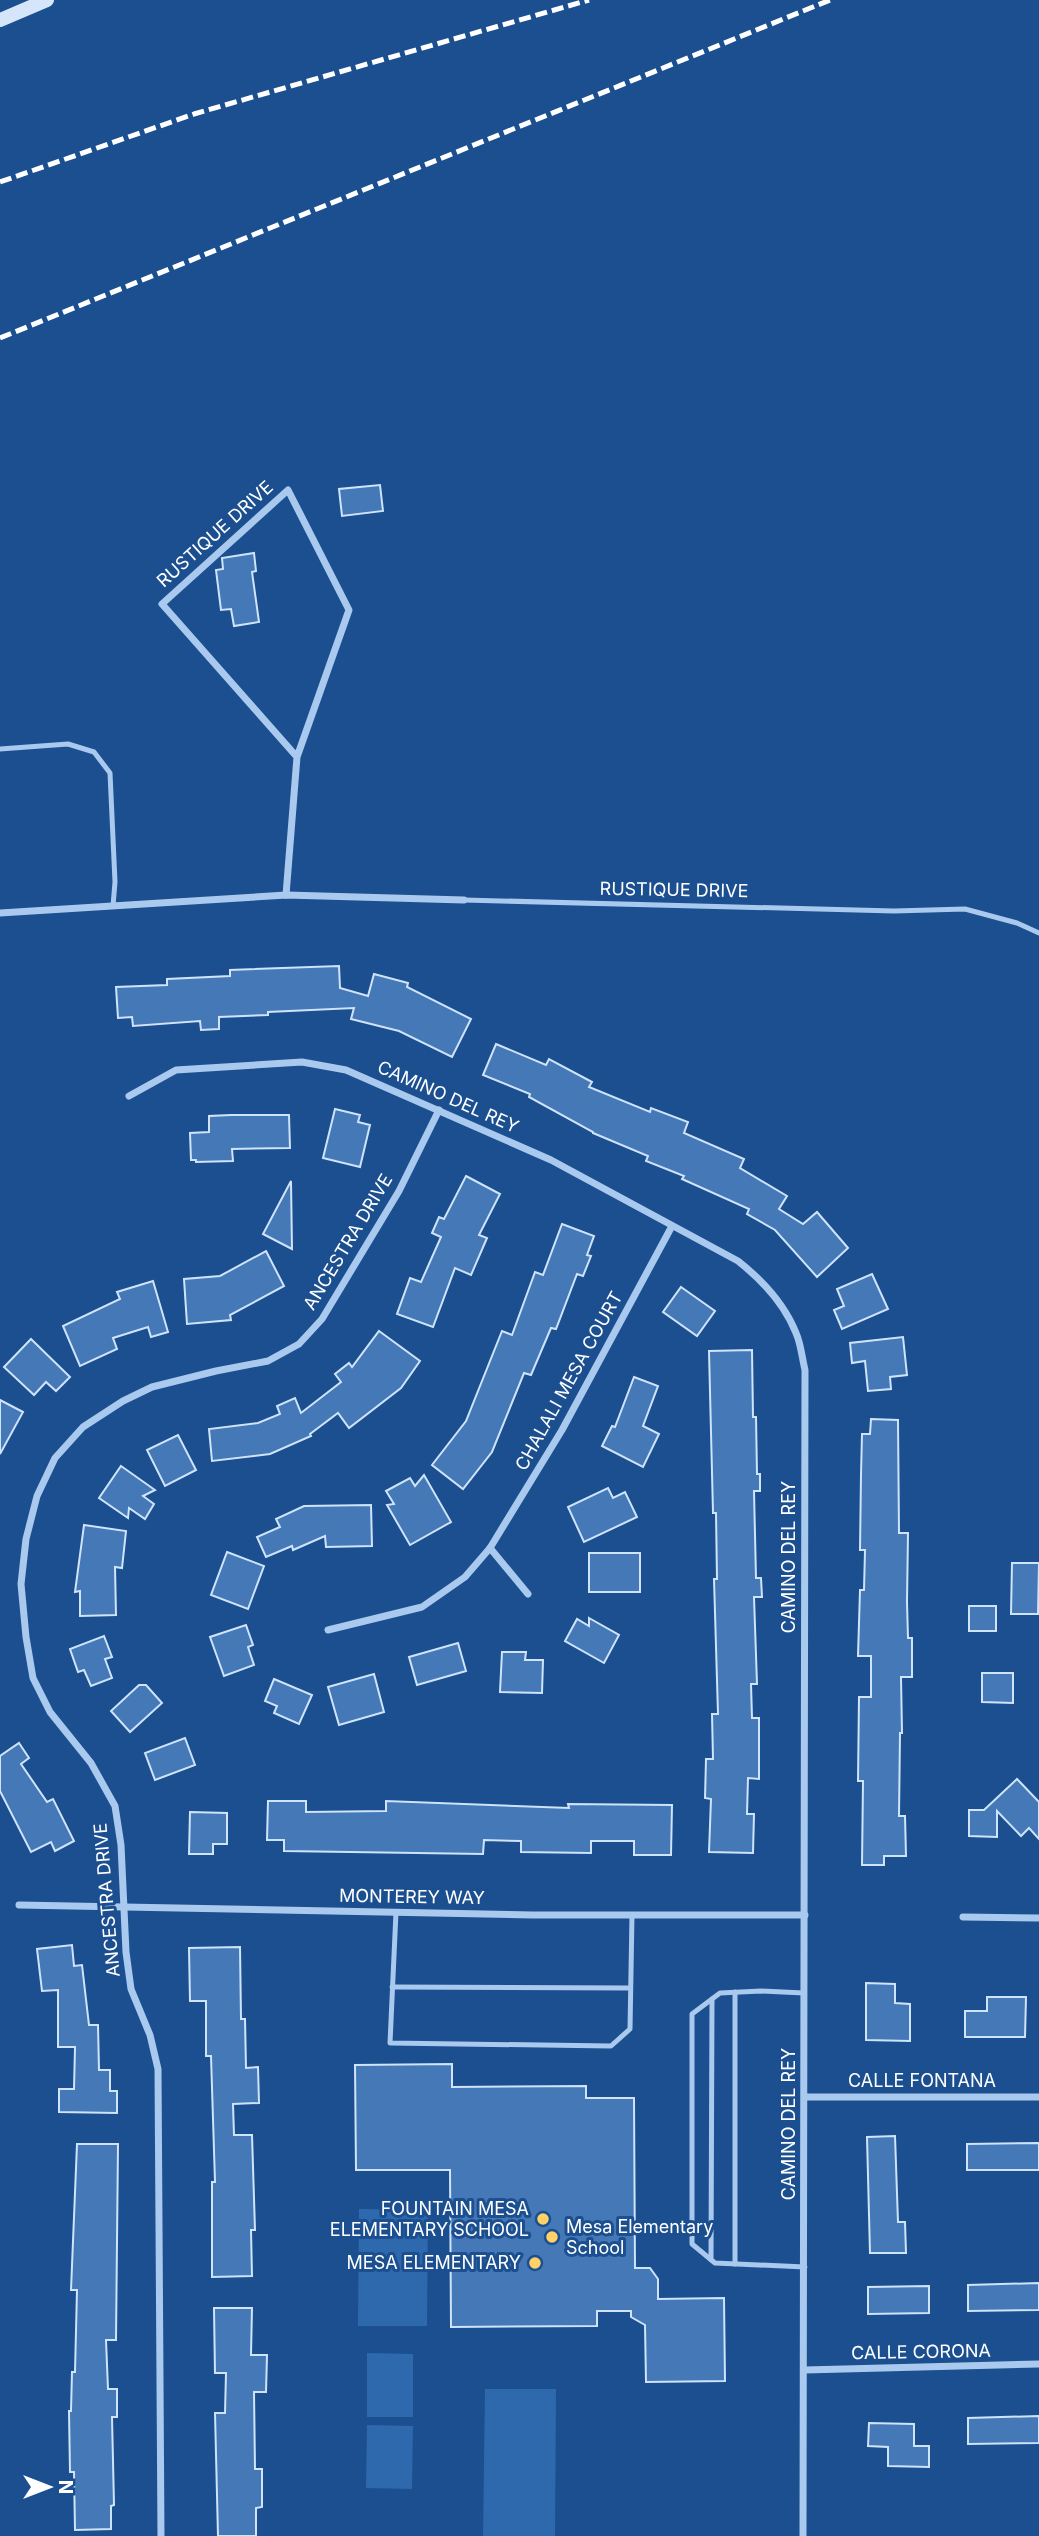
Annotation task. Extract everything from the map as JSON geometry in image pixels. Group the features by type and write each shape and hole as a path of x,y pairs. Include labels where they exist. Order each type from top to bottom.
{"main road":[{"path":"0,20 47,0"}],"street":[{"name":"RUSTIQUE DRIVE","path":"286,895 297,757 349,610 288,490 162,604 297,757"},
{"name":"RUSTIQUE DRIVE","path":"0,914 286,895 464,900"},
{"name":"CAMINO DEL REY","path":"129,1096 176,1070 302,1062 346,1070 551,1160 738,1261 760,1278 776,1298 796,1333 805,1370 803,2536"},
{"name":"ANCESTRA DRIVE","path":"162,2536 158,2069 150,2035 131,1989 126,1952 121,1845 115,1806 91,1763 50,1712 33,1678 21,1584 26,1539 37,1496 55,1458 83,1427 123,1401 152,1387 268,1361 299,1344 322,1319 385,1214 439,1110"},
{"name":"CHALALI MESA COURT","path":"328,1630 422,1607 465,1577 490,1548 562,1430 671,1226"},
{"path":"490,1548 528,1594"},
{"name":"MONTEREY WAY","path":"19,1905 396,1912 805,1915"},
{"path":"963,1917 1039,1918"},
{"name":"CALLE FONTANA","path":"805,2096 1039,2096"},
{"name":"CALLE CORONA","path":"805,2370 1039,2364"}],"lane":[{"path":"0,749 68,744 94,752 110,773 115,882 113,906"},
{"name":"RUSTIQUE DRIVE","path":"464,900 894,911 965,909 1017,923 1039,933"},
{"path":"396,1912 390,2043 611,2046 630,2029 632,1915"},
{"path":"392,1987 630,1987"},
{"path":"804,1993 720,1993 692,2014 692,2244 715,2263 805,2267"},
{"path":"735,1993 735,2264"},
{"path":"711,2260 712,1999"}],"shaded area":[{"path":"359,2209 428,2210 427,2326 358,2326"},
{"path":"367,2353 413,2354 413,2417 367,2417"},
{"path":"485,2389 556,2389 555,2536 483,2536"},
{"path":"367,2425 413,2426 412,2489 366,2488"}],"building":[{"path":"380,485 383,511 342,516 339,489"},
{"path":"254,553 256,571 252,572 259,622 234,626 231,609 221,610 216,570 223,569 222,558"},
{"path":"339,966 340,988 368,996 374,974 408,983 407,987 471,1019 452,1057 399,1031 351,1019 354,1008 219,1017 219,1029 201,1030 200,1021 133,1026 132,1017 118,1018 116,987 167,985 167,979 230,976 230,970"},
{"path":"496,1044 546,1065 549,1059 592,1082 589,1087 650,1112 651,1108 688,1122 684,1133 744,1159 740,1168 787,1196 779,1209 803,1224 817,1212 848,1248 817,1277 775,1230 747,1214 749,1209 682,1179 684,1176 646,1161 648,1156 593,1133 529,1097 530,1094 483,1075"},
{"path":"335,1109 360,1115 358,1122 370,1125 360,1167 323,1158"},
{"path":"289,1115 290,1148 232,1149 233,1161 191,1160 190,1133 209,1132 209,1116"},
{"path":"466,1176 500,1194 479,1235 487,1238 471,1275 455,1268 433,1327 397,1314 410,1278 421,1282 441,1237 432,1233 439,1217 444,1219"},
{"path":"291,1181 292,1249 263,1234"},
{"path":"562,1224 594,1236 587,1255 591,1256 583,1276 577,1274 556,1329 551,1328 531,1375 524,1373 492,1452 463,1489 432,1465 466,1421 502,1331 512,1335 535,1272 543,1275"},
{"path":"266,1251 284,1286 230,1315 231,1320 187,1324 184,1279 220,1276"},
{"path":"872,1274 888,1309 842,1329 834,1310 844,1306 837,1289"},
{"path":"153,1281 168,1332 151,1337 148,1327 113,1338 117,1349 80,1366 63,1326 120,1299 117,1292"},
{"path":"681,1287 715,1311 697,1336 663,1312"},
{"path":"379,1331 420,1361 401,1388 349,1428 338,1413 310,1434 311,1436 270,1454 212,1461 209,1429 258,1423 280,1414 277,1406 295,1398 301,1413 341,1382 335,1374 349,1363 352,1367"},
{"path":"903,1337 907,1375 890,1377 891,1389 868,1391 865,1361 852,1363 850,1343"},
{"path":"31,1339 70,1377 56,1391 46,1382 34,1395 4,1367"},
{"path":"752,1350 753,1417 756,1417 757,1474 760,1474 760,1491 754,1491 756,1578 761,1578 762,1597 754,1597 757,1684 751,1684 752,1718 759,1718 759,1779 748,1778 747,1814 754,1814 753,1853 709,1852 711,1799 705,1798 706,1759 713,1759 712,1714 718,1714 714,1579 717,1579 716,1513 713,1513 709,1351"},
{"path":"634,1377 658,1386 643,1426 659,1434 643,1467 602,1446 612,1426 615,1427"},
{"path":"0,1400 23,1412 0,1454"},
{"path":"871,1419 898,1420 899,1533 908,1533 908,1638 912,1638 912,1677 901,1677 899,1816 905,1816 906,1856 884,1856 884,1865 862,1865 863,1781 858,1781 859,1697 871,1697 871,1656 858,1656 860,1590 864,1590 865,1550 860,1550 862,1434 870,1434"},
{"path":"178,1435 196,1470 165,1486 147,1450"},
{"path":"121,1466 155,1490 143,1496 154,1504 145,1519 129,1508 128,1518 99,1498"},
{"path":"424,1475 451,1522 410,1545 387,1505 394,1504 386,1491 410,1478 415,1486"},
{"path":"608,1488 613,1498 625,1492 637,1517 584,1542 568,1507"},
{"path":"371,1505 372,1546 326,1547 325,1536 293,1550 292,1546 266,1557 257,1537 280,1527 276,1519 304,1506"},
{"path":"84,1525 126,1531 122,1568 115,1567 116,1615 80,1616 80,1591 75,1592"},
{"path":"227,1552 264,1566 248,1609 211,1595"},
{"path":"589,1553 640,1553 640,1592 589,1592"},
{"path":"1012,1563 1039,1563 1038,1614 1011,1614"},
{"path":"969,1606 996,1606 996,1631 969,1631"},
{"path":"589,1618 619,1635 604,1663 565,1641 577,1619 589,1626"},
{"path":"246,1625 253,1645 248,1647 254,1665 224,1676 210,1637"},
{"path":"104,1636 112,1657 105,1659 112,1678 91,1686 84,1670 78,1672 70,1649"},
{"path":"458,1643 466,1671 417,1685 409,1657"},
{"path":"502,1652 526,1652 525,1660 543,1660 542,1693 500,1692"},
{"path":"982,1673 1013,1673 1013,1703 982,1702"},
{"path":"374,1674 384,1712 339,1725 328,1687"},
{"path":"274,1679 312,1695 299,1724 274,1713 277,1706 265,1701"},
{"path":"139,1685 146,1685 162,1703 130,1732 111,1711"},
{"path":"185,1738 195,1765 155,1780 145,1753"},
{"path":"19,1743 29,1758 21,1764 47,1802 53,1799 74,1841 55,1851 51,1842 31,1852 0,1791 0,1756"},
{"path":"1017,1779 1039,1802 1039,1839 1029,1828 1021,1836 997,1811 997,1837 969,1836 969,1810 984,1810"},
{"path":"268,1801 306,1801 306,1812 386,1811 386,1801 569,1808 568,1804 672,1805 671,1855 634,1855 634,1841 591,1841 591,1853 521,1852 521,1841 484,1840 483,1854 284,1851 284,1840 267,1840"},
{"path":"190,1812 227,1813 227,1844 213,1844 213,1854 189,1854"},
{"path":"72,1945 74,1966 82,1965 89,2025 98,2025 99,2070 110,2070 110,2091 117,2091 117,2113 59,2112 59,2089 74,2089 75,2047 58,2047 58,1990 42,1991 37,1949"},
{"path":"240,1947 241,2019 245,2019 246,2068 258,2067 259,2103 233,2104 234,2135 252,2135 255,2230 251,2230 252,2276 212,2277 212,2182 215,2182 211,2056 206,2056 206,2001 190,2001 189,1948"},
{"path":"866,1983 895,1984 895,2003 910,2004 910,2041 866,2040"},
{"path":"987,1997 1026,1997 1025,2037 965,2037 965,2011 987,2011"},
{"name":"FOUNTAIN MESA ELEMENTARY SCHOOL","path":"452,2064 452,2087 586,2086 586,2098 634,2098 635,2268 650,2268 658,2279 658,2299 724,2298 725,2381 646,2382 645,2325 631,2317 631,2311 597,2311 597,2326 451,2327 450,2170 356,2170 355,2065"},
{"path":"895,2136 898,2222 905,2222 906,2253 870,2253 867,2137"},
{"path":"1039,2143 1039,2170 967,2170 967,2144"},
{"path":"77,2144 118,2144 116,2340 106,2340 108,2389 117,2389 117,2417 112,2417 114,2505 111,2506 111,2529 75,2530 69,2411 72,2372 75,2372 77,2290 71,2290"},
{"path":"1039,2283 1039,2310 968,2311 968,2285"},
{"path":"929,2286 929,2313 868,2314 868,2287"},
{"path":"214,2308 252,2308 251,2355 267,2355 266,2392 254,2392 255,2469 262,2469 262,2507 256,2508 256,2536 218,2536 215,2413 225,2413 226,2373 215,2373"},
{"path":"1039,2416 1039,2443 968,2444 968,2418"},
{"path":"869,2423 914,2424 914,2446 929,2446 929,2467 888,2466 888,2447 868,2446"}],"railway":[{"path":"0,182 194,114 589,0"},
{"path":"0,338 830,0"}],"place":[{"name":"FOUNTAIN MESA ELEMENTARY SCHOOL","path":"543,2219"},
{"name":"Mesa Elementary School","path":"552,2237"},
{"name":"MESA ELEMENTARY","path":"535,2263"}]}
